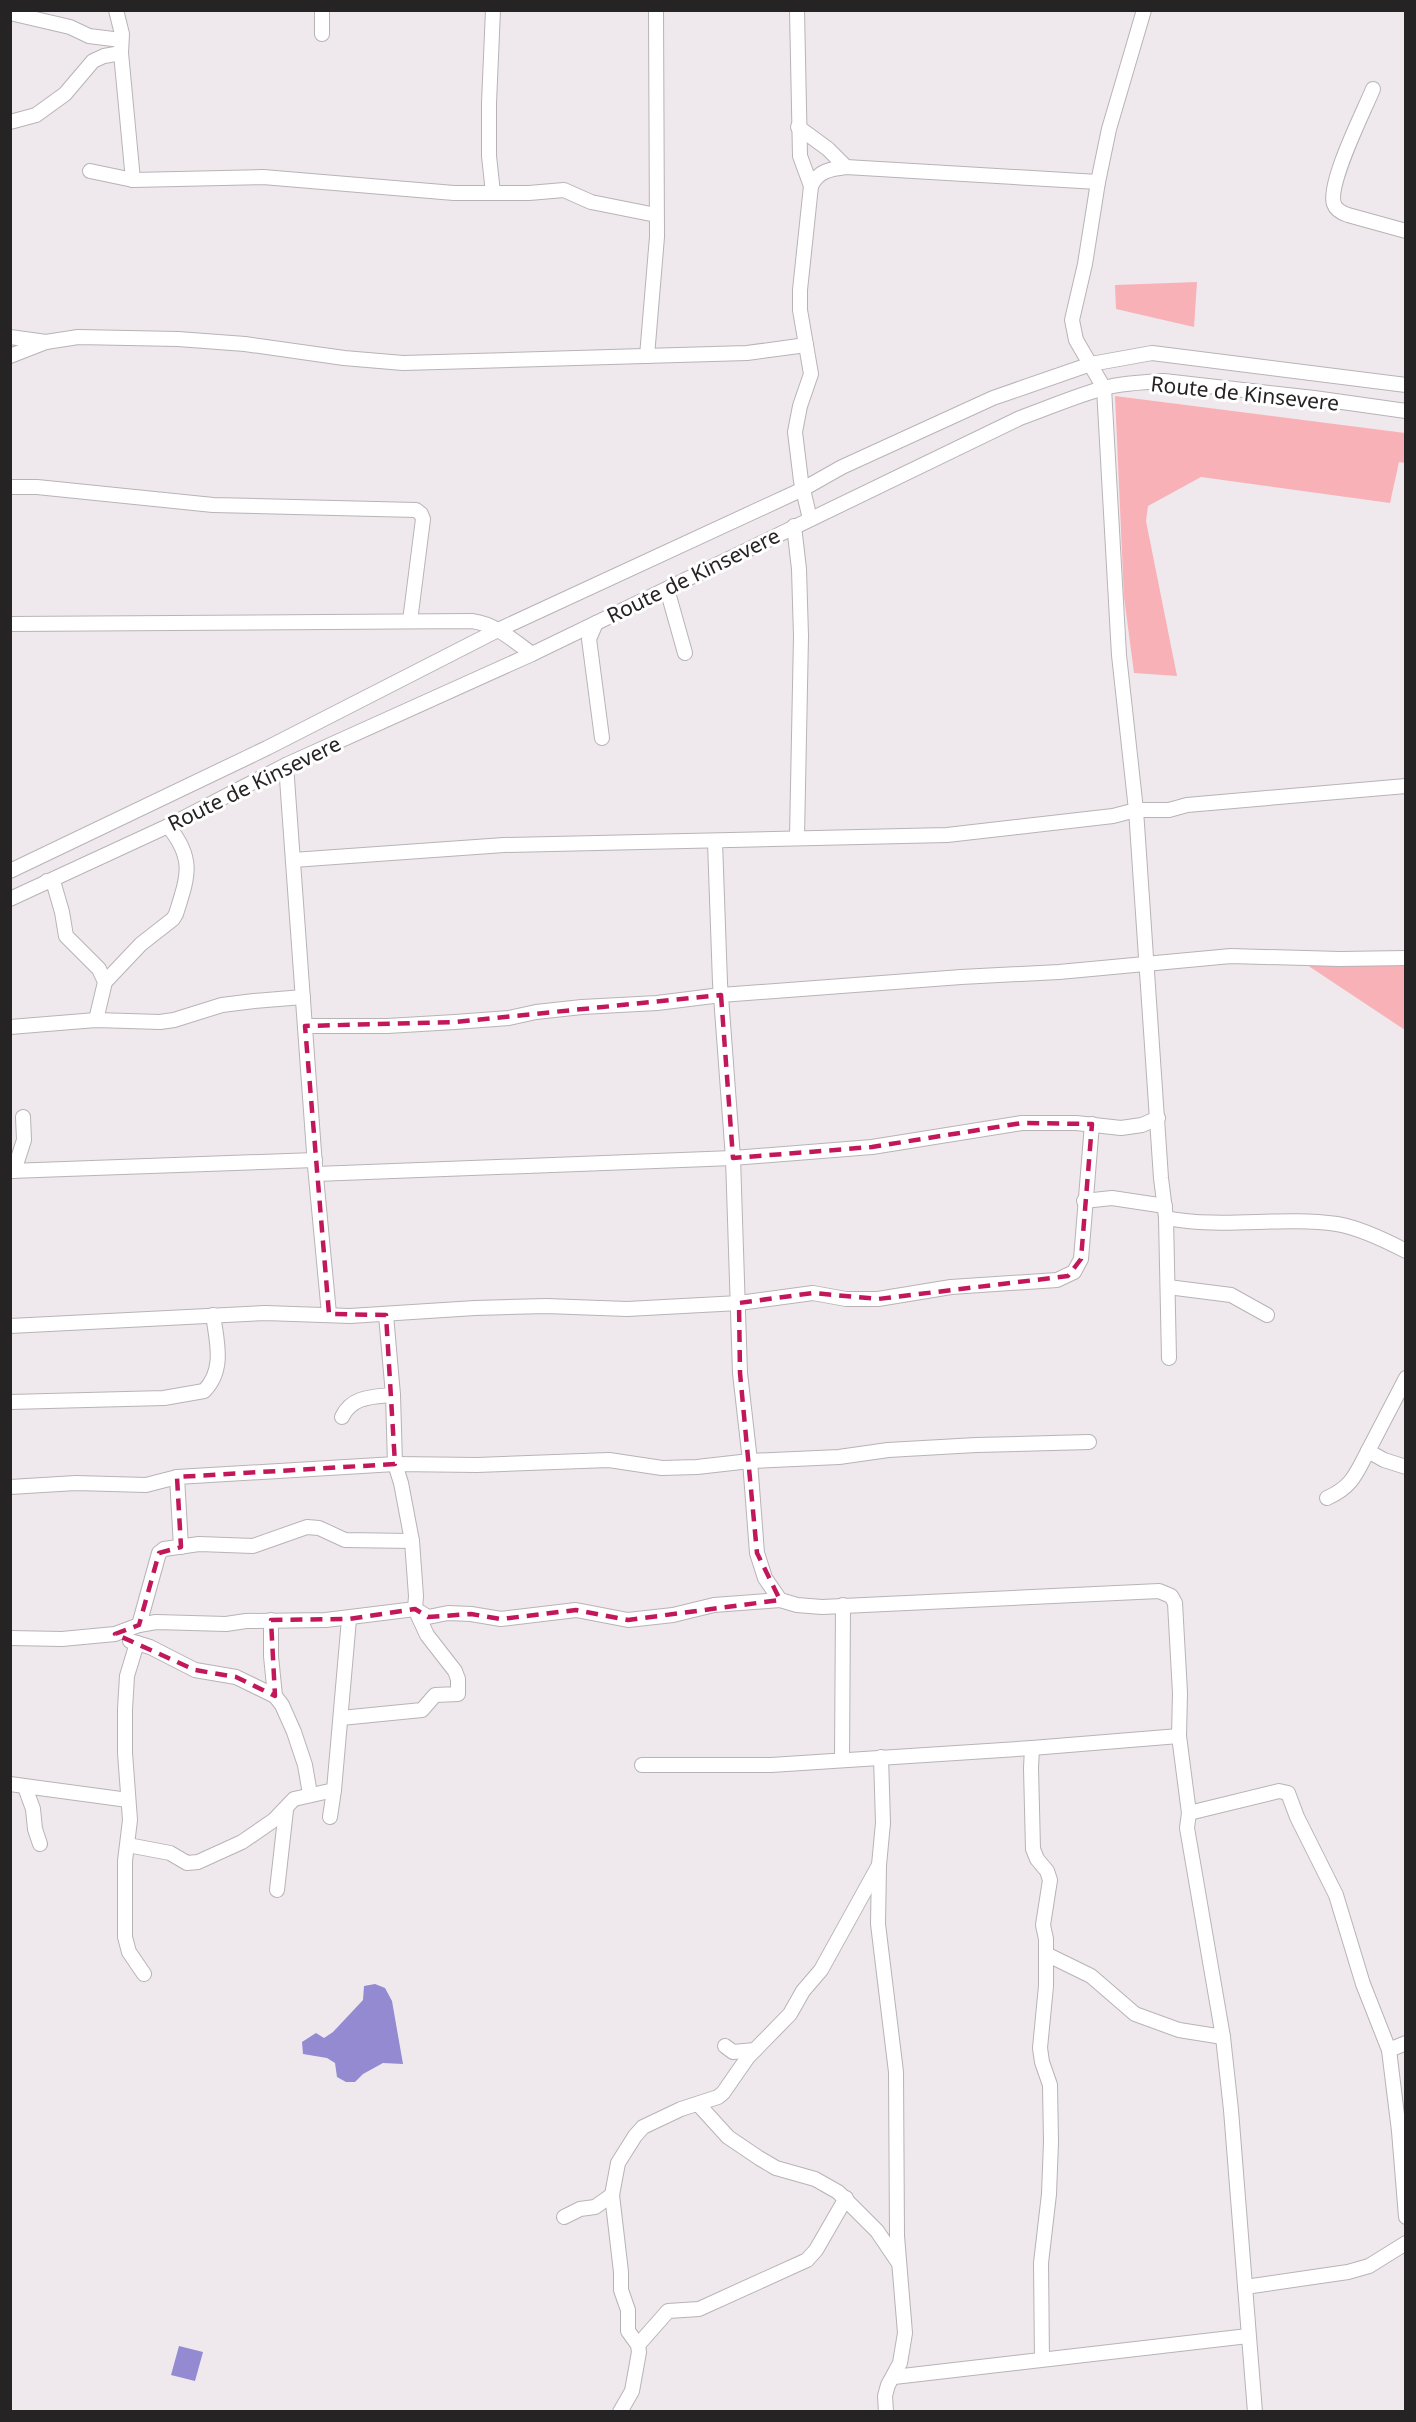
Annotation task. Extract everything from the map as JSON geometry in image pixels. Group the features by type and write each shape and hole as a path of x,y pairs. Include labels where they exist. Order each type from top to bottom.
{"street":[{"path":"117,10 122,33 121,46 133,180"},
{"path":"322,10 322,34"},
{"path":"493,10 489,156 493,193"},
{"path":"647,356 657,237 656,10"},
{"path":"797,10 800,156 811,186"},
{"path":"1143,10 1109,129 1098,182 1086,264 1072,320 1076,340 1104,388 1119,655 1136,810 1145,963 1166,1212 1169,1358"},
{"path":"10,13 70,27 89,36 121,46"},
{"path":"10,122 36,115 65,94 93,61 121,46"},
{"path":"1373,90 1336,176 1333,192 1334,205 1340,212 1348,215 1406,231"},
{"path":"798,127 828,149 846,167"},
{"path":"810,519 803,489 795,432 810,374 810,358 800,310 800,290 811,186 814,179 821,173 846,167 1098,182"},
{"path":"90,171 133,180 262,177 454,194 564,190 591,202 656,215"},
{"path":"10,337 46,342"},
{"path":"10,356 46,342 78,338 178,339 246,344 345,358 403,363 747,353 806,345"},
{"path":"10,871 267,748 498,630 993,398 1091,364 1152,352 1406,386"},
{"name":"Route de Kinsevere","path":"10,899 168,826 238,792 286,765 532,654 1020,418 1104,388 1139,382 1164,381 1406,411"},
{"path":"10,487 37,487 213,505 416,510 423,519 410,621"},
{"path":"794,526 799,569 801,636 797,837"},
{"path":"667,589 685,653"},
{"path":"10,624 472,621 485,623 498,630 532,654"},
{"path":"596,623 589,639 602,738"},
{"path":"286,765 315,1167 329,1314"},
{"path":"293,860 504,845 947,835 1113,816 1136,810 1161,811 1187,805 1406,786"},
{"path":"96,1020 105,982 129,956 176,914 188,870 185,855 168,826"},
{"path":"715,842 721,995 733,1158 740,1373 757,1553 765,1578 780,1600"},
{"path":"47,881 53,881 57,890 66,936 99,969 105,982"},
{"path":"305,1026 387,1026 508,1018 536,1012 582,1007 646,1004 721,995 1059,972 1231,956 1340,960 1406,958"},
{"path":"10,1027 96,1020 160,1022 222,1005 254,1000 303,998"},
{"path":"24,1117 24,1140 12,1171 733,1158 872,1147 1022,1124 1053,1122 1131,1127 1158,1118"},
{"path":"10,1326 133,1322 265,1313 386,1315 475,1308 546,1306 627,1309 739,1303 813,1293 846,1299 878,1299 951,1287 1057,1280 1074,1272 1081,1259 1092,1124"},
{"path":"1084,1201 1112,1198 1211,1223 1338,1224 1384,1240 1406,1251"},
{"path":"1168,1287 1231,1295 1267,1316"},
{"path":"10,1402 164,1398 204,1391 216,1375 218,1363 213,1315"},
{"path":"341,1718 422,1710 435,1695 458,1694 458,1679 455,1671 427,1635 415,1609 412,1541 395,1464 393,1395 386,1315"},
{"path":"1327,1498 1343,1491 1352,1481 1406,1378"},
{"path":"342,1417 346,1408 354,1402 393,1395"},
{"path":"10,1488 76,1483 146,1485 177,1477 395,1464 477,1465 609,1460 662,1468 697,1467 750,1461 839,1457 888,1450 1089,1442"},
{"path":"1368,1451 1384,1460 1406,1467"},
{"path":"177,1477 181,1547"},
{"path":"139,1625 159,1553 164,1549 199,1544 253,1546 307,1527 319,1527 345,1540 412,1541"},
{"path":"10,1638 62,1639 115,1634 139,1625 156,1622 226,1624 272,1620 349,1619 415,1609 428,1617 460,1614 501,1619 576,1610 628,1620 673,1615 714,1605 780,1600 797,1605 822,1607 1165,1592 1174,1603 1180,1694 1179,1736 1189,1813 1187,1828 1223,2037 1255,2412"},
{"path":"842,1760 843,1605"},
{"path":"330,1817 349,1619"},
{"path":"272,1620 271,1656 275,1696"},
{"path":"115,1634 195,1670 236,1677 275,1696 282,1705 294,1732 310,1794"},
{"path":"137,1643 127,1676 125,1708 130,1820 125,1861 125,1937 129,1952 144,1974"},
{"path":"642,1765 771,1765 1179,1736"},
{"path":"1032,1748 1033,1849 1050,1880 1043,1925 1046,1954 1045,2001 1040,2048 1050,2085 1051,2142 1049,2194 1041,2263 1042,2360"},
{"path":"881,1757 883,1822 879,1865 878,1924 896,2072 897,2236 905,2333 900,2363 888,2385 885,2396 886,2412"},
{"path":"10,1784 128,1800"},
{"path":"25,1787 33,1809 35,1829 40,1844"},
{"path":"128,1845 170,1853 187,1863 198,1862 242,1842 286,1810 294,1799 334,1790"},
{"path":"1189,1813 1283,1790 1288,1793 1297,1817 1336,1895 1363,1984 1389,2050 1406,2217"},
{"path":"277,1890 286,1810"},
{"path":"620,2412 632,2391 639,2352 638,2345 628,2331 628,2310 621,2290 612,2195 618,2163 639,2130 650,2123 723,2093 755,2050 790,2013 803,1991 821,1970 879,1865"},
{"path":"1046,1954 1090,1976 1136,2014 1179,2030 1223,2037"},
{"path":"1389,2050 1406,2043"},
{"path":"725,2046 733,2052 755,2050"},
{"path":"698,2104 728,2137 740,2146 776,2168 815,2179 846,2198 877,2231 900,2265"},
{"path":"564,2217 595,2207 612,2195"},
{"path":"638,2345 668,2311 699,2309 807,2260 816,2250 846,2198"},
{"path":"1245,2287 1348,2272 1369,2266 1406,2243"},
{"path":"894,2377 1248,2337"}],"highlighted area":[{"path":"721,995 733,1158 872,1147 1022,1123 1092,1124 1081,1259 1068,1276 878,1299 813,1293 739,1303 740,1373 757,1553 780,1600 628,1620 576,1610 501,1619 471,1614 428,1617 415,1609 349,1619 271,1620 275,1696 236,1677 195,1670 115,1634 139,1625 159,1553 181,1547 177,1477 395,1464 386,1315 329,1314 305,1026 455,1022"}],"shaded area":[{"path":"1197,282 1194,327 1116,309 1115,285"},
{"path":"1115,396 1405,433 1405,463 1399,462 1390,503 1201,477 1148,506 1146,521 1177,676 1134,673 1124,597"},
{"path":"1405,956 1405,1030 1295,957"},
{"path":"375,1984 385,1988 392,2001 403,2064 383,2063 363,2074 355,2082 346,2082 337,2077 335,2063 327,2058 303,2054 302,2042 316,2033 324,2038 333,2032 363,2000 364,1986"},
{"path":"179,2346 203,2352 195,2381 171,2375"}]}
